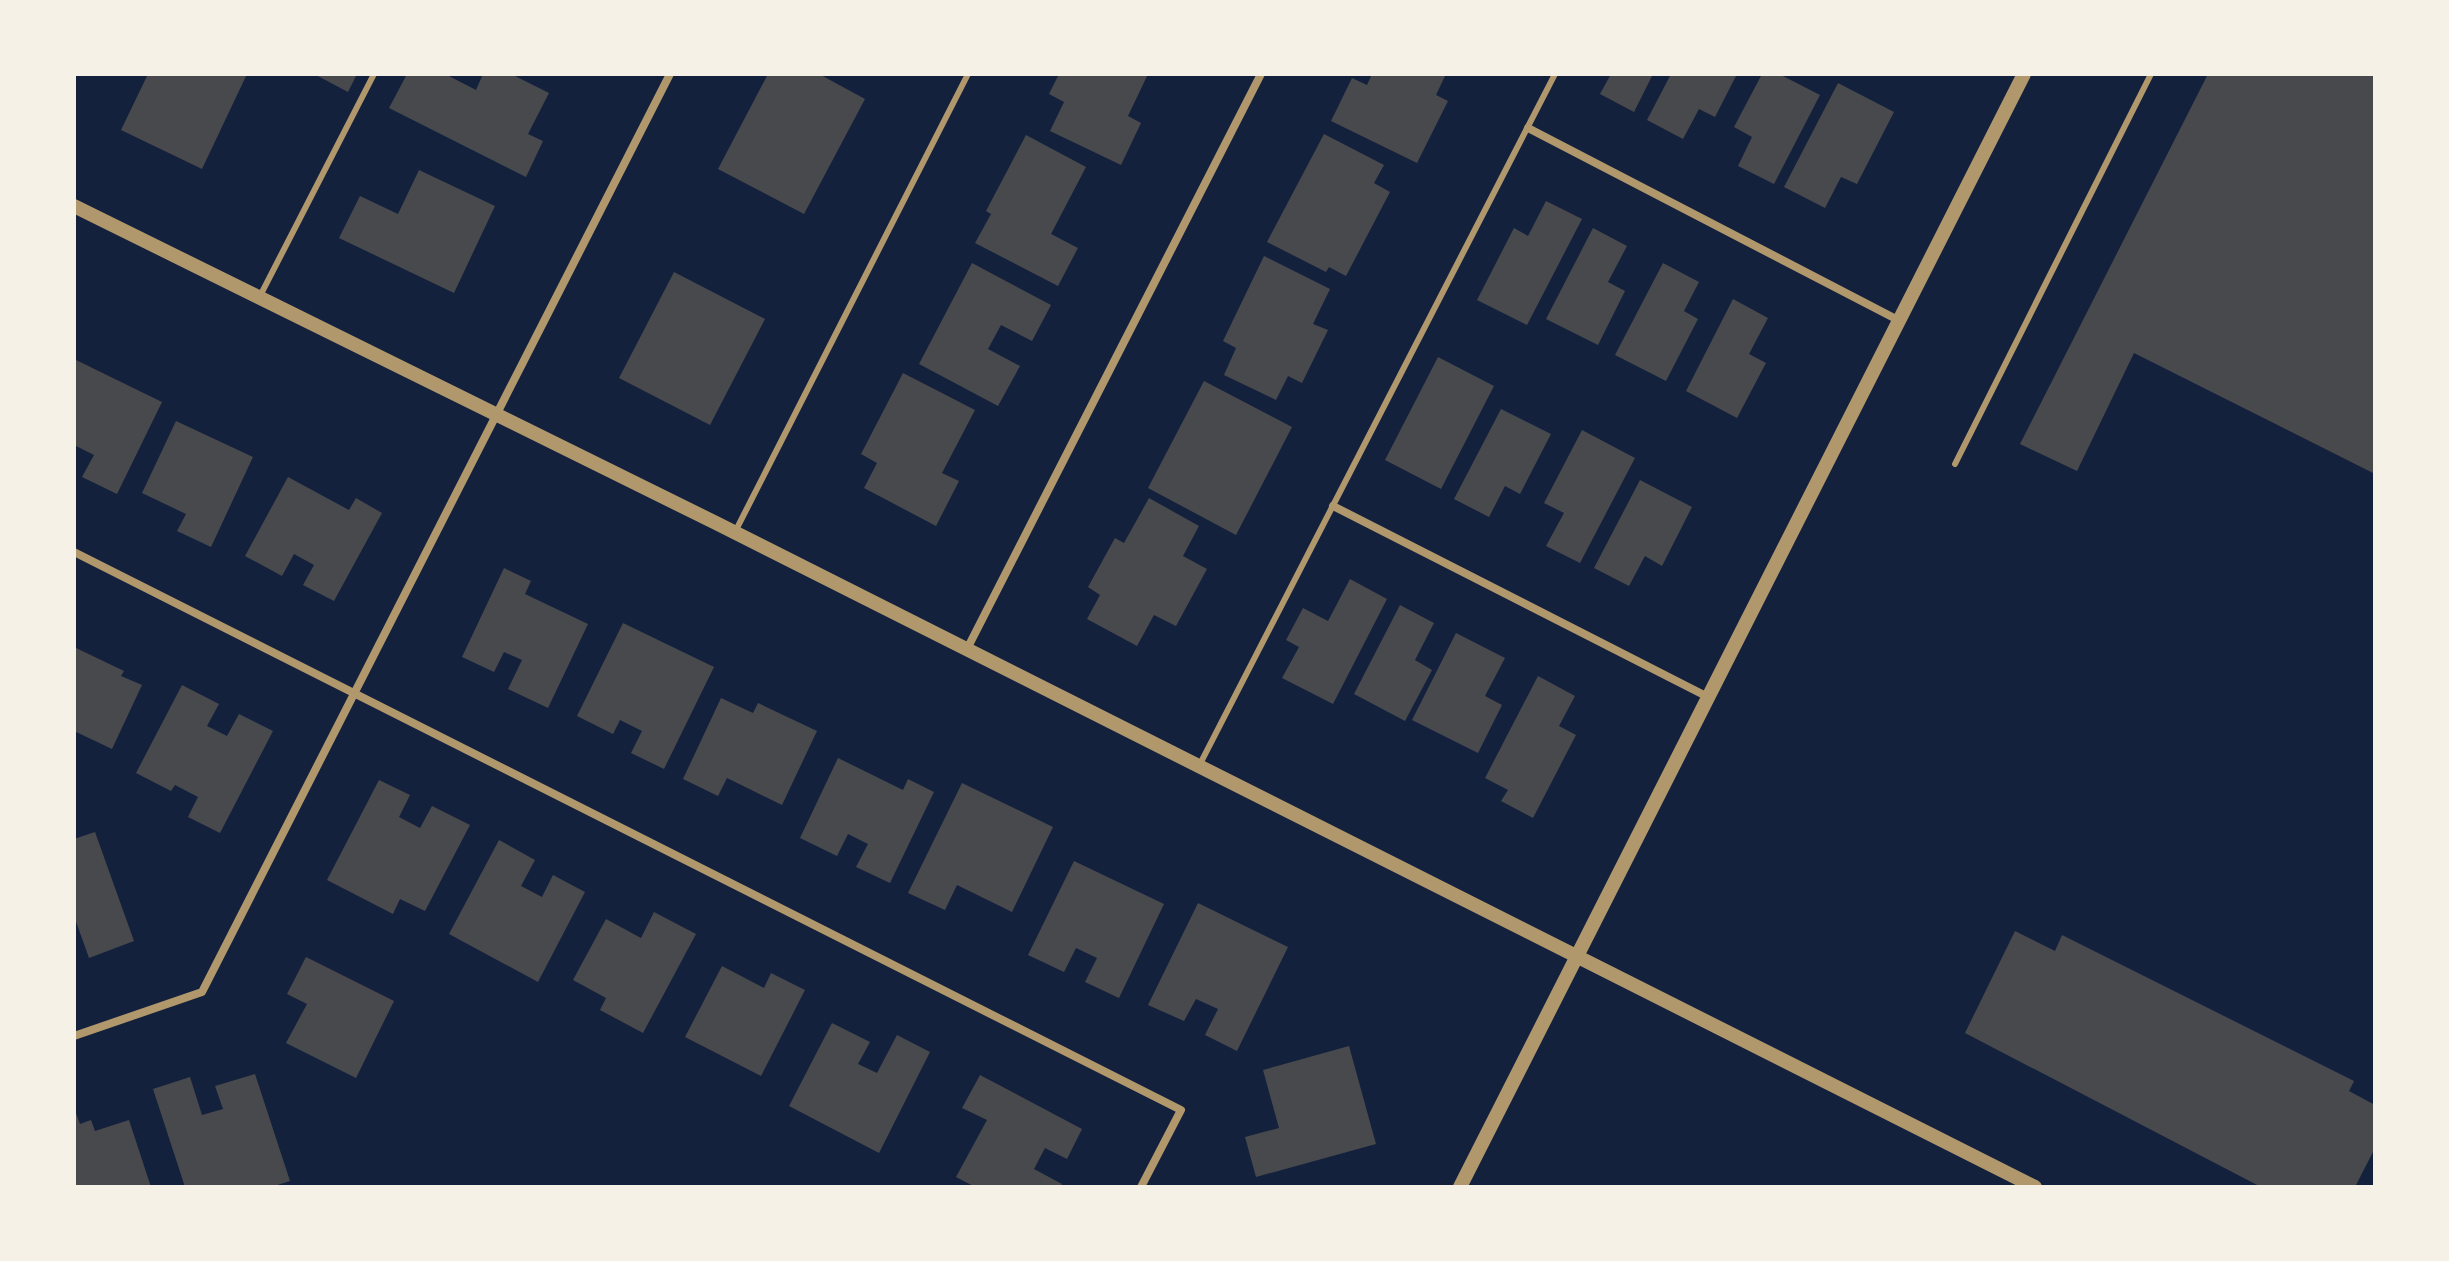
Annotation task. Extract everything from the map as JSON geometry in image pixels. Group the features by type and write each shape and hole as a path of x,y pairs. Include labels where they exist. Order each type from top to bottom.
{"street":[{"path":"74,1036 202,992 670,74"},
{"path":"967,649 1261,74"},
{"path":"1460,1187 1706,696 2024,74"},
{"path":"1528,128 1898,320"},
{"path":"74,206 735,532 2035,1187"},
{"path":"1333,506 1706,696"},
{"path":"74,552 1181,1110 1141,1187"}],"lane":[{"path":"259,298 374,74"},
{"path":"735,532 968,74"},
{"path":"1200,765 1555,74"},
{"path":"1955,464 2151,74"}],"building":[{"path":"148,74 247,74 202,169 121,130"},
{"path":"314,74 357,74 348,92"},
{"path":"407,74 445,74 476,90 483,74 511,74 549,93 528,134 543,141 526,177 389,108"},
{"path":"768,74 819,74 865,99 804,214 718,169"},
{"path":"1059,74 1148,74 1128,116 1141,123 1121,165 1050,131 1064,102 1049,94"},
{"path":"1372,74 1446,74 1436,95 1448,101 1417,163 1331,121 1352,78 1367,85"},
{"path":"1611,74 1653,74 1634,112 1600,94"},
{"path":"1671,74 1737,74 1715,117 1699,109 1683,139 1647,120"},
{"path":"1762,74 1779,74 1820,95 1774,184 1738,166 1752,137 1734,127"},
{"path":"2208,74 2375,74 2375,474 2134,353 2077,471 2020,444"},
{"path":"1838,83 1894,112 1857,184 1841,177 1825,208 1784,187"},
{"path":"1324,134 1384,165 1374,183 1390,192 1346,276 1329,267 1326,272 1267,242"},
{"path":"1026,135 1086,167 1051,234 1078,248 1058,286 975,243 991,214 986,211"},
{"path":"419,170 495,206 454,293 339,238 360,196 398,214"},
{"path":"1546,201 1582,219 1527,325 1477,300 1514,228 1528,236"},
{"path":"1593,228 1627,246 1608,282 1625,291 1598,345 1546,319"},
{"path":"1264,256 1330,289 1313,324 1328,330 1302,383 1288,376 1276,400 1224,375 1236,348 1223,341"},
{"path":"972,263 1051,305 1032,341 1001,325 988,349 1020,366 998,406 919,364"},
{"path":"1663,263 1699,282 1684,311 1698,319 1666,381 1615,355"},
{"path":"674,272 765,319 710,425 619,378"},
{"path":"1733,299 1768,318 1749,354 1766,363 1737,418 1686,391"},
{"path":"1438,357 1494,386 1441,489 1385,460"},
{"path":"74,359 162,402 117,494 82,477 94,455 74,445"},
{"path":"903,373 975,410 942,473 959,481 936,526 864,488 877,463 861,454"},
{"path":"1204,381 1292,427 1236,535 1148,488"},
{"path":"1501,409 1551,434 1520,494 1505,486 1489,517 1454,499"},
{"path":"176,421 253,457 211,547 177,531 186,514 142,493"},
{"path":"1582,430 1635,458 1580,563 1546,546 1564,513 1544,503"},
{"path":"288,477 349,510 356,498 382,513 334,601 303,585 314,565 294,554 282,576 245,556"},
{"path":"1640,480 1692,507 1662,566 1645,556 1629,586 1594,568"},
{"path":"1149,498 1199,526 1183,556 1207,569 1176,626 1154,615 1137,646 1087,619 1100,595 1088,587 1115,538 1124,543"},
{"path":"504,568 531,581 525,594 588,624 548,708 508,689 522,660 504,652 494,672 462,657"},
{"path":"1350,579 1387,599 1333,704 1282,678 1299,647 1286,640 1303,608 1328,621"},
{"path":"1400,605 1434,623 1415,660 1432,670 1405,721 1354,694"},
{"path":"623,623 714,667 664,769 631,753 642,731 620,720 613,734 577,716"},
{"path":"1456,633 1505,658 1485,696 1502,705 1478,753 1412,720"},
{"path":"74,647 124,671 121,676 142,685 112,749 74,731"},
{"path":"1538,676 1575,696 1559,726 1576,735 1533,818 1501,801 1508,790 1485,778"},
{"path":"182,685 219,704 207,726 227,736 239,714 273,731 220,833 188,817 198,797 175,785 171,791 136,773"},
{"path":"721,698 753,713 758,703 817,731 782,805 727,778 718,796 683,779"},
{"path":"838,758 903,790 908,779 934,792 890,883 856,867 868,844 848,834 837,856 800,838"},
{"path":"379,780 410,795 399,817 420,828 432,806 470,825 425,911 400,899 393,914 327,880"},
{"path":"962,783 1053,827 1012,912 957,885 945,910 908,893"},
{"path":"95,832 134,941 89,958 74,916 74,839"},
{"path":"499,840 535,860 521,886 542,897 553,875 585,892 538,982 449,934"},
{"path":"1074,861 1164,904 1119,998 1085,982 1097,958 1076,948 1064,972 1028,955"},
{"path":"1198,903 1288,947 1237,1051 1205,1035 1218,1009 1196,999 1184,1021 1148,1005"},
{"path":"654,912 696,934 643,1033 600,1010 606,998 573,980 606,919 641,938"},
{"path":"2015,931 2055,951 2062,935 2354,1081 2349,1091 2375,1105 2375,1148 2355,1187 2261,1187 1965,1033"},
{"path":"306,957 394,1001 356,1078 286,1043 307,1004 287,994"},
{"path":"722,966 764,988 771,973 805,990 761,1076 685,1037"},
{"path":"832,1023 870,1042 858,1064 877,1073 897,1035 930,1052 879,1153 789,1106"},
{"path":"1349,1046 1376,1144 1256,1177 1245,1137 1279,1128 1263,1070"},
{"path":"255,1074 290,1181 271,1187 185,1187 153,1089 190,1077 202,1115 223,1109 215,1086"},
{"path":"980,1075 1082,1129 1067,1159 1045,1148 1034,1169 1062,1184 1060,1187 975,1187 956,1177 987,1120 962,1108"},
{"path":"74,1108 80,1124 91,1120 95,1131 129,1120 151,1187 74,1187"}]}
